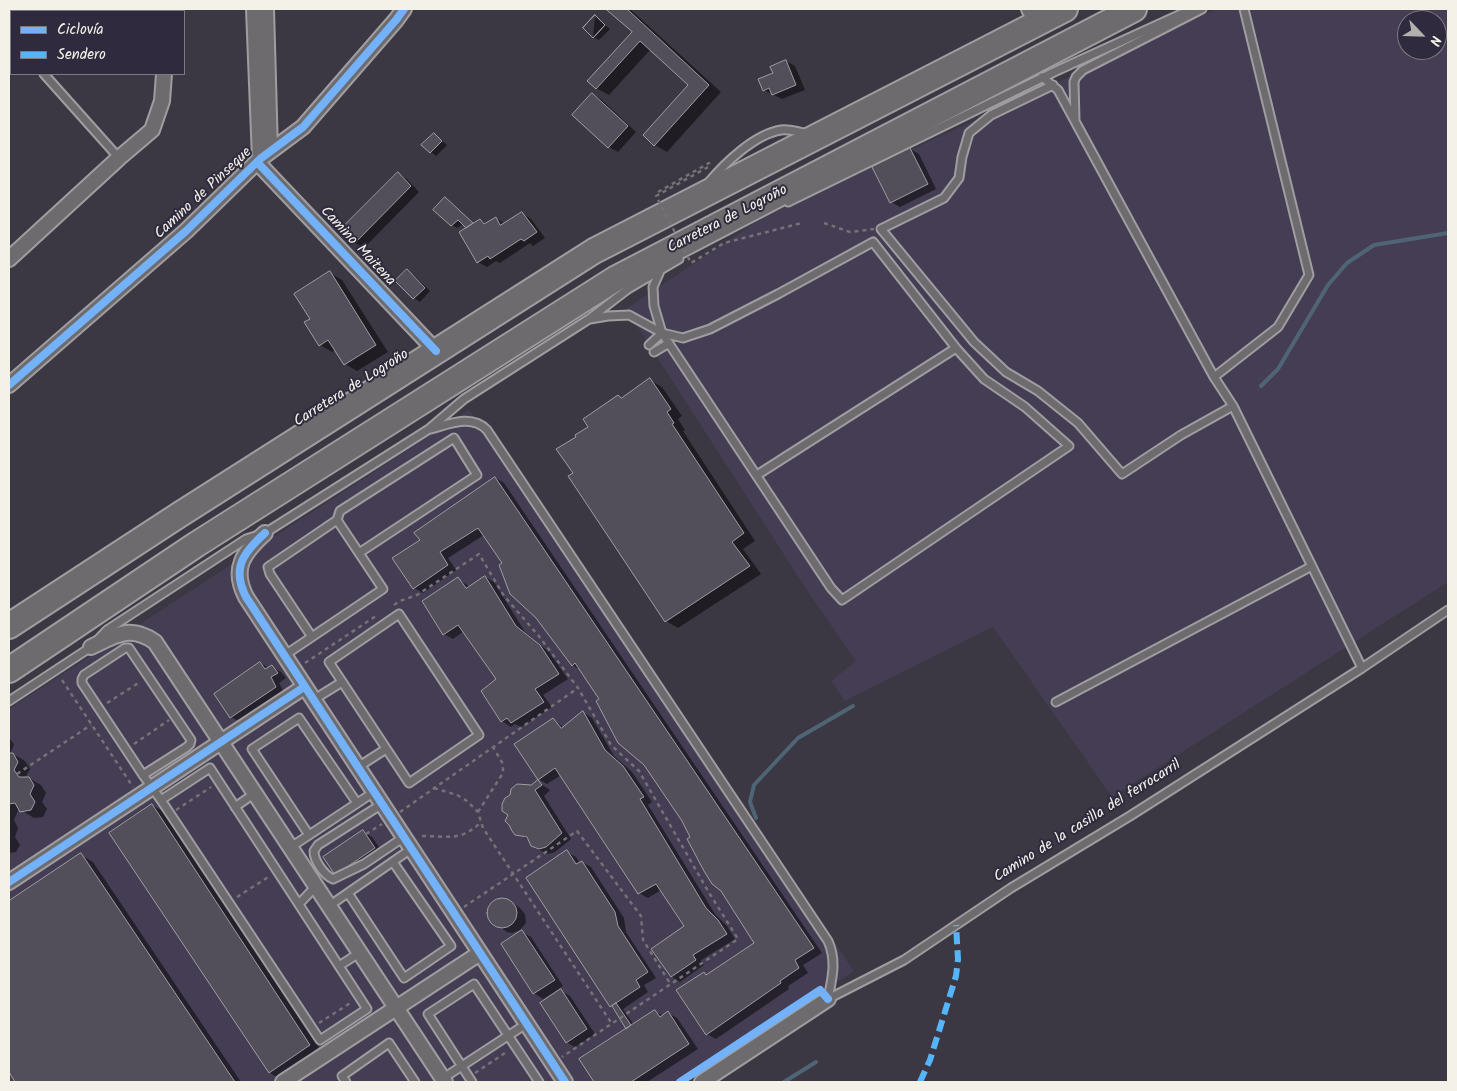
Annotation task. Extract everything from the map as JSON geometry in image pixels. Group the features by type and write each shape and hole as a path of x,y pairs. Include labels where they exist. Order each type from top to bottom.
{"highway":[{"name":"Carretera de Logroño","path":"9,626 179,515 594,251 818,136 1033,16 1065,9"},
{"name":"Carretera de Logroño","path":"9,670 198,544 615,279 1134,9"},
{"path":"327,462 357,453 414,422 628,289"}],"street":[{"path":"254,9 262,157"},
{"path":"262,157 266,9"},
{"name":"Camino de Pinseque","path":"9,386 186,230 262,157 302,127 404,9"},
{"path":"9,259 152,130 162,101 164,75"},
{"name":"Camino Maitena","path":"262,157 436,351"},
{"path":"265,533 250,546 240,564 239,581 246,597 565,1082"},
{"path":"91,648 123,632 132,632 148,637 160,648 444,1081"},
{"path":"9,882 304,687"},
{"path":"283,1082 480,953"},
{"name":"Camino de la casilla del ferrocarril","path":"702,1082 828,999"}],"lane":[{"path":"780,206 1042,77 1192,9"},
{"path":"1075,123 1074,82 1083,70 1202,9"},
{"path":"1214,378 1278,327 1309,275 1244,9"},
{"path":"45,75 119,158"},
{"path":"1042,77 1058,90 1214,378 1233,406 1362,668"},
{"path":"1053,86 991,116 969,133 962,157 959,178 944,198 881,229 974,342 1006,372 1038,391 1078,423 1122,474 1181,435 1233,406"},
{"path":"589,319 629,315 662,333 683,338 710,329 873,242 956,348 984,379 1025,407 1069,446 842,600 831,588 662,333 654,306 653,287 661,269"},
{"path":"9,701 91,648 103,633 114,625 246,538 265,533 429,429 464,399 589,319 628,289 686,255"},
{"path":"649,345 662,333"},
{"path":"654,352 669,343"},
{"path":"757,475 956,348"},
{"path":"429,429 465,420 478,424 487,430 828,941 834,957 828,999"},
{"path":"312,637 270,574 268,566 337,520 340,511 454,438 477,475 359,553"},
{"path":"285,656 383,589 337,520"},
{"path":"1056,702 1312,566"},
{"name":"Camino de la casilla del ferrocarril","path":"828,999 904,960 1011,888 1130,816 1362,668 1448,610"},
{"path":"399,614 479,735 409,783 386,749 329,662 399,614"},
{"path":"143,775 190,744 191,740 129,648 122,649 84,675 82,683 100,708 143,775 320,1040 367,1009 210,768 161,800"},
{"path":"313,700 342,682"},
{"path":"309,835 252,749 268,738 299,718 357,803"},
{"path":"358,768 386,749"},
{"path":"168,758 176,771"},
{"path":"291,848 374,792"},
{"path":"235,807 255,793"},
{"path":"382,804 318,845 314,854 318,863 326,875 333,879 364,864 404,837"},
{"path":"329,906 412,849"},
{"path":"348,893 404,978 451,946 393,862"},
{"path":"299,904 316,886"},
{"path":"339,966 359,952"},
{"path":"471,1080 428,1014 474,984 539,1082"},
{"path":"444,1081 462,1066 526,1024"},
{"path":"346,1082 342,1076 389,1043 415,1082"}],"path":[{"path":"658,192 709,163 710,166 656,196 691,263 724,243 802,223"},
{"path":"824,223 850,232 881,229"},
{"path":"392,606 417,595 479,554 504,596 538,635 578,688 611,745 639,771 738,939 552,1064"},
{"path":"305,663 376,616"},
{"path":"86,717 148,677"},
{"path":"62,680 134,789"},
{"path":"397,814 578,688"},
{"path":"113,758 174,717"},
{"path":"17,774 92,725"},
{"path":"478,812 503,774 503,764 493,747"},
{"path":"434,788 457,794 475,807 483,828 612,1024"},
{"path":"366,834 385,822"},
{"path":"422,836 455,837 473,830 481,822"},
{"path":"462,908 577,832 641,916 643,940 671,985"},
{"path":"228,903 277,871"},
{"path":"471,1080 515,1046"}],"shaded area":[{"path":"1217,9 1448,9 1448,582 1112,797 993,627 845,701 831,681 856,661 812,598 626,309 762,218"},
{"path":"469,410 854,971 681,1082 9,1082 9,709"}],"building":[{"path":"606,9 627,9 709,85 654,146 643,135 688,85 640,41 596,89 587,81 632,32"},
{"path":"595,15 605,25 593,38 583,28"},
{"path":"595,15 605,25 593,38 583,28"},
{"path":"786,60 796,85 772,95 769,88 763,91 758,79 773,73 770,67"},
{"path":"592,93 628,126 608,148 572,115"},
{"path":"434,133 442,141 430,153 421,145"},
{"path":"910,148 928,184 890,203 872,167"},
{"path":"398,172 411,186 354,244 340,230"},
{"path":"445,197 473,223 466,228 458,220 451,226 433,210"},
{"path":"522,212 537,232 524,241 521,239 490,259 488,256 477,263 459,232 480,219 484,224 496,217 500,225"},
{"path":"407,269 425,288 413,299 395,281"},
{"path":"330,271 376,345 344,365 328,340 319,346 304,322 310,319 294,294"},
{"path":"650,378 671,409 667,412 674,423 672,424 744,533 732,542 750,566 665,622 568,476 573,473 556,449 588,427 583,419 618,395 621,398"},
{"path":"495,477 814,948 795,960 799,968 780,981 781,983 706,1035 676,990 704,972 706,975 754,943 721,891 712,884 704,871 687,839 690,837 682,821 644,765 618,743 596,701 599,699 575,663 572,666 536,618 510,594 499,565 502,563 478,528 440,552 448,565 413,589 392,558 420,540 414,533"},
{"path":"485,576 516,626 540,645 559,674 535,689 544,702 511,723 507,718 501,722 481,691 496,679 458,625 443,635 422,601 458,577 466,588"},
{"path":"260,662 265,669 272,665 278,673 271,677 276,687 230,718 214,694"},
{"path":"583,711 605,750 623,766 644,797 640,799 706,908 718,920 727,934 693,955 696,960 671,977 651,949 684,926 656,884 638,894 555,768 538,780 514,744 553,718 561,728"},
{"path":"9,753 13,753 18,762 14,770 19,777 29,777 34,785 30,794 35,802 31,810 20,812 15,803 9,804"},
{"path":"538,780 542,785 535,790 562,833 546,847 539,849 531,846 527,837 515,835 505,821 508,815 502,811 502,804 505,798 510,795 511,789 517,784 531,785"},
{"path":"152,804 310,1045 269,1073 109,833"},
{"path":"363,830 375,848 335,875 323,857"},
{"path":"567,850 576,864 582,861 615,912 618,926 648,972 636,980 640,987 610,1007 526,878"},
{"path":"81,853 235,1082 15,1082 9,1072 9,901"},
{"path":"502,898 513,902 517,913 513,924 502,928 491,924 487,913 491,902"},
{"path":"522,930 555,980 533,994 501,944"},
{"path":"561,989 587,1029 566,1043 540,1003"},
{"path":"616,1003 631,1025 626,1029 612,1006"},
{"path":"655,1010 660,1017 668,1011 689,1044 631,1082 594,1082 579,1059"}],"waterway":[{"path":"1261,386 1278,369 1328,285 1347,263 1374,245 1448,233"},
{"path":"756,818 750,802 754,785 798,738 853,706"},
{"path":"784,1082 816,1062"}],"marked path":[{"path":"920,1082 930,1060 956,976 958,959 956,925"}],"cycle path":[{"path":"9,385 186,231 260,159 303,127 404,9"},
{"path":"257,162 436,351"},
{"path":"265,533 251,547 242,561 240,577 246,597 565,1082"},
{"path":"9,882 304,687"},
{"path":"680,1082 820,990 828,999"}]}
